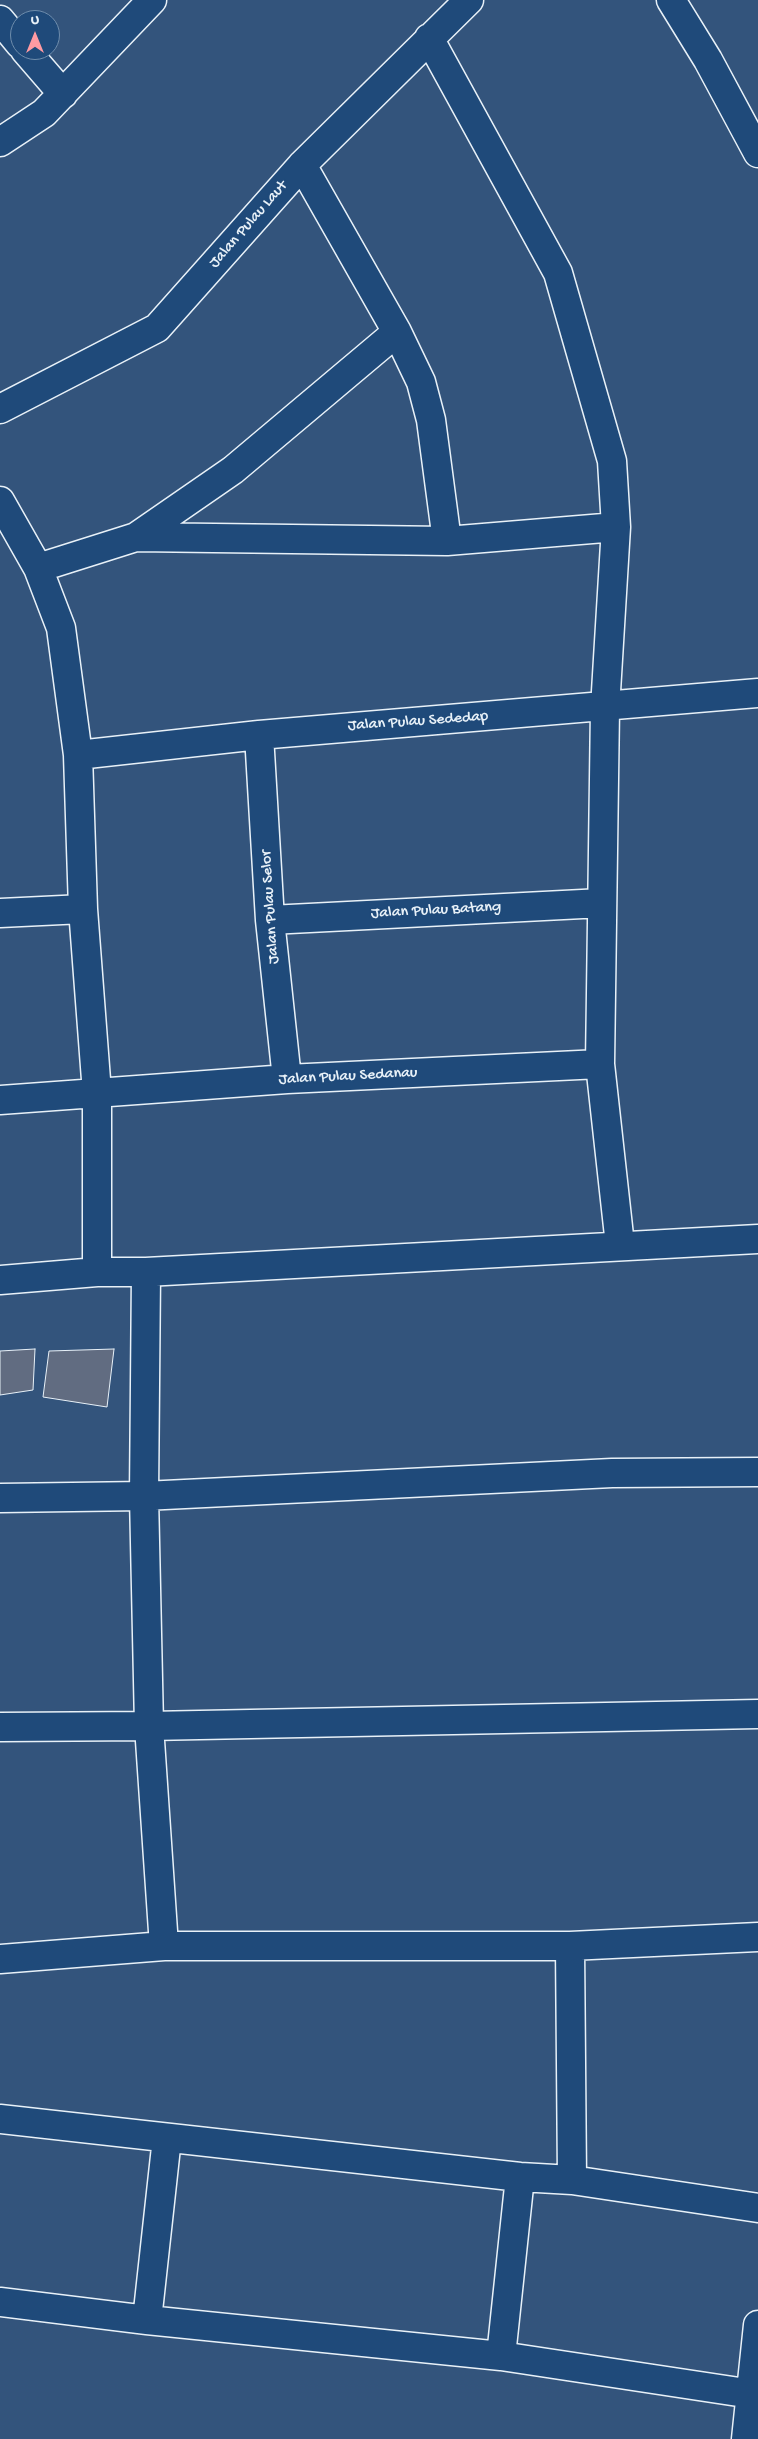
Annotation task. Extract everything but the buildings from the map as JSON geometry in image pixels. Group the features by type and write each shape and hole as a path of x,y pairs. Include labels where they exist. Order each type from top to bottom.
{"street":[{"path":"0,142 44,114 152,0"},
{"name":"Jalan Pulau Laut","path":"0,410 157,328 302,165 469,0"},
{"path":"671,0 708,60 758,153"},
{"path":"0,20 10,32"},
{"path":"429,38 558,273 612,461 616,527 605,708 600,1064 620,1245"},
{"path":"34,60 63,94"},
{"path":"302,165 397,332 421,382 426,400 447,541"},
{"path":"38,568 136,536 233,470 397,332"},
{"path":"0,501 38,568 61,628 78,755 83,909 97,1093 96,1272"},
{"path":"136,536 447,541 616,527"},
{"name":"Jalan Pulau Sededap","path":"78,755 259,735 605,708 758,693"},
{"name":"Jalan Pulau Selor","path":"259,735 270,920 287,1080"},
{"name":"Jalan Pulau Batang","path":"270,920 602,903"},
{"path":"0,912 83,909"},
{"name":"Jalan Pulau Sedanau","path":"0,1100 287,1080 600,1064"},
{"path":"0,1280 96,1272 146,1272 758,1239"},
{"path":"146,1272 144,1496 149,1726 164,1946"},
{"path":"0,1498 144,1496 612,1473 758,1472"},
{"path":"0,1727 149,1726 758,1714"},
{"path":"0,1959 164,1946 570,1946 758,1936"},
{"path":"570,1946 572,2180"},
{"path":"0,2119 520,2177 572,2180 758,2208"},
{"path":"147,2320 167,2138"},
{"path":"501,2356 520,2177"},
{"path":"0,2302 147,2320 501,2356 755,2394"},
{"path":"746,2439 755,2394 758,2325"}]}
